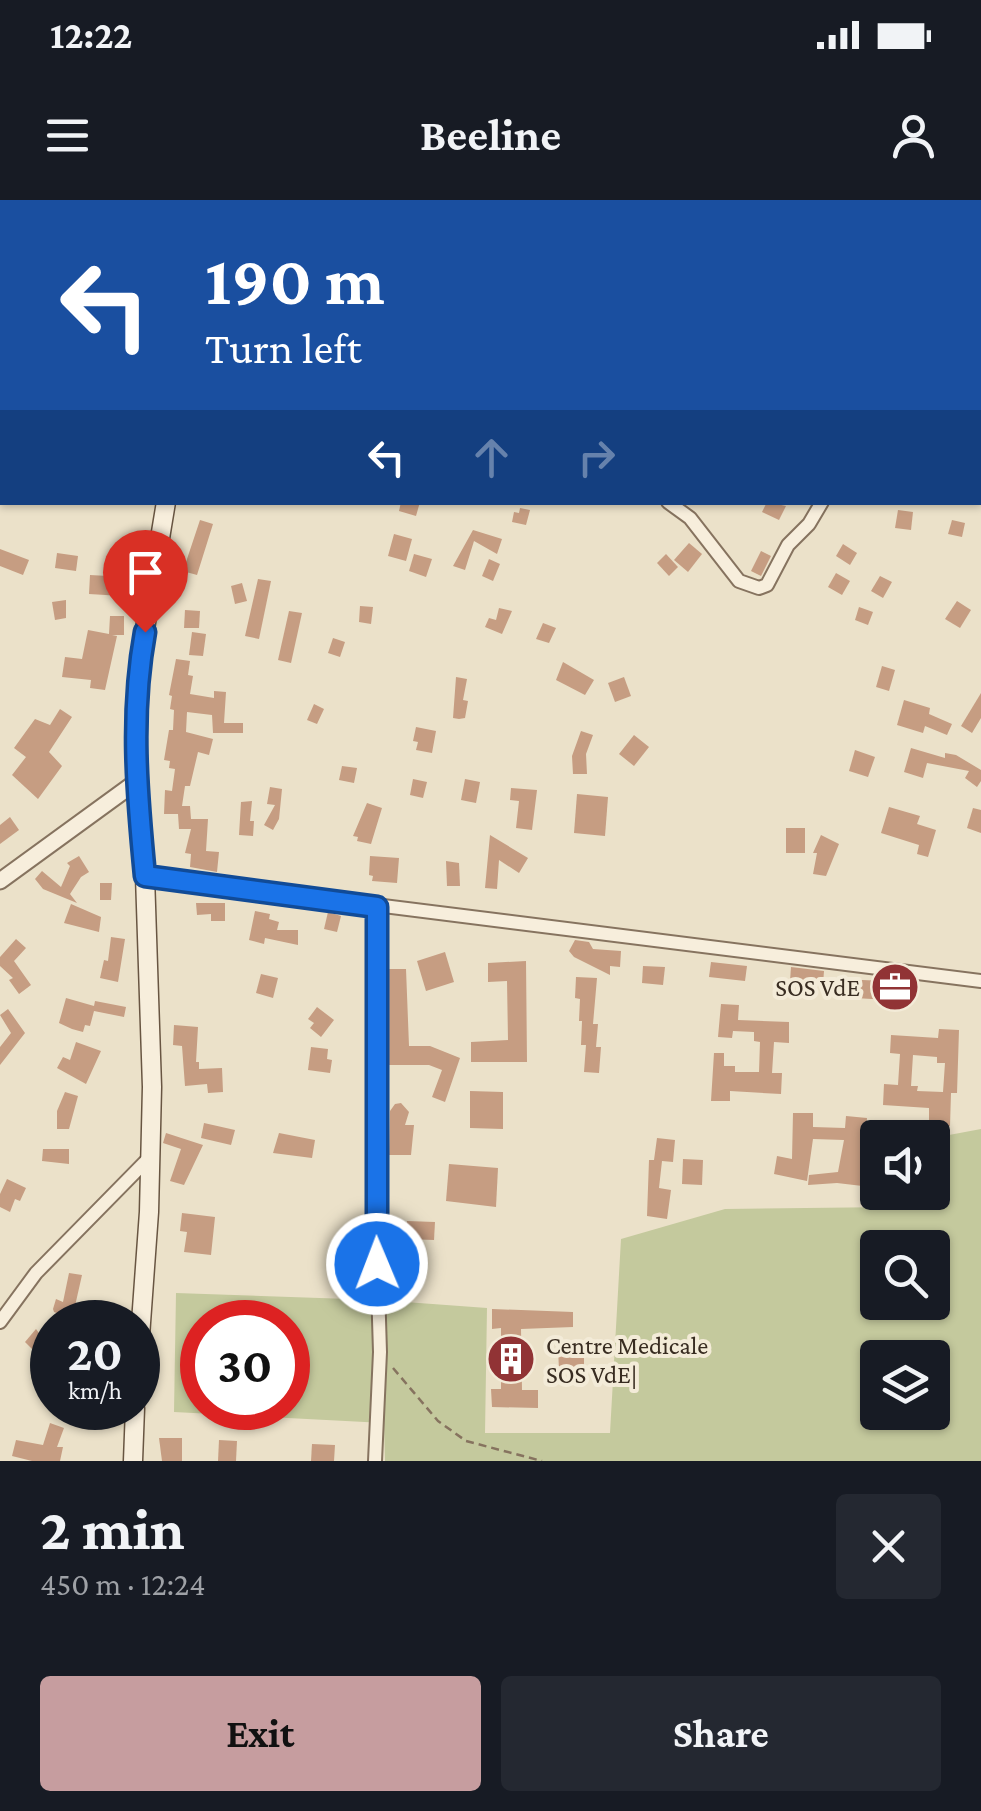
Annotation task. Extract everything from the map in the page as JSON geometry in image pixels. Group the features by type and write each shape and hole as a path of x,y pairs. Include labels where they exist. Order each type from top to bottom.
{"main road":[{"path":"142,1300 151,1156 145,876 136,782 139,666 166,505"},
{"path":"133,1461 134,1430"}],"street":[{"path":"672,505 690,518 740,581 758,588 768,585 788,545 820,505"},
{"path":"0,881 136,782"},
{"path":"145,876 981,981"},
{"path":"375,1461 380,1352 377,907"},
{"path":"0,1322 36,1273 151,1156"}],"path":[{"path":"380,1352 438,1420 466,1441 542,1461"}],"green space":[{"path":"981,1129 981,1461 385,1461 384,1423 310,1419 310,1300 180,1300 180,1412 174,1412 176,1293 378,1300 487,1308 485,1433 610,1433 621,1239 725,1209 950,1210 950,1135"}],"building":[{"path":"400,505 419,505 416,516 399,511"},
{"path":"766,505 786,506 779,520 762,512"},
{"path":"520,508 530,510 526,525 512,522 514,512 519,513"},
{"path":"898,510 913,512 911,530 895,528"},
{"path":"200,520 213,524 197,575 179,570 182,561 186,562"},
{"path":"952,520 965,523 962,537 948,534"},
{"path":"473,530 502,539 497,554 474,541 465,570 453,566"},
{"path":"394,534 412,539 406,561 388,556"},
{"path":"689,543 702,554 688,572 674,560"},
{"path":"843,544 857,553 850,565 836,556"},
{"path":"0,549 29,560 23,575 0,566"},
{"path":"111,551 134,554 127,577 121,577 122,596 89,594 90,575 108,576"},
{"path":"761,551 771,556 761,576 751,571"},
{"path":"57,553 78,556 76,571 55,568"},
{"path":"414,554 432,559 426,577 409,571"},
{"path":"666,554 678,567 669,576 657,563"},
{"path":"489,559 500,564 493,581 482,576"},
{"path":"836,573 850,581 842,595 828,587"},
{"path":"880,576 892,582 883,598 871,591"},
{"path":"258,579 271,581 259,639 245,636"},
{"path":"242,583 247,601 235,604 231,586"},
{"path":"66,600 66,618 55,620 52,602"},
{"path":"957,601 971,610 960,628 945,619"},
{"path":"360,606 373,607 371,624 359,622"},
{"path":"859,607 873,612 868,625 855,620"},
{"path":"499,608 512,611 502,634 485,627 489,618 496,620"},
{"path":"185,610 200,611 199,628 184,628"},
{"path":"289,611 302,613 291,663 278,660"},
{"path":"110,616 124,616 124,635 112,635 117,636 105,690 90,688 91,680 62,677 65,657 82,659 88,630 109,634"},
{"path":"543,623 556,628 549,643 536,639"},
{"path":"192,632 206,634 203,656 189,655"},
{"path":"333,638 345,642 340,657 328,653"},
{"path":"176,659 190,661 190,694 214,698 214,691 226,692 224,723 243,723 243,733 213,733 212,715 187,712 186,732 213,739 209,755 198,752 182,806 190,806 191,819 208,819 206,851 219,852 217,872 190,867 191,854 185,853 191,829 179,829 178,814 164,814 165,790 172,791 175,769 169,768 170,761 164,760 169,730 173,730 174,710 170,709 169,695"},
{"path":"563,662 594,680 585,695 556,680"},
{"path":"882,666 895,670 889,691 876,687"},
{"path":"456,677 467,679 465,718 459,719 453,718"},
{"path":"624,677 631,696 615,702 608,683"},
{"path":"981,693 981,718 972,733 961,726"},
{"path":"904,700 930,708 929,714 952,724 947,735 925,726 923,733 897,725"},
{"path":"314,704 324,709 317,724 307,720"},
{"path":"60,709 72,717 49,752 62,766 38,799 12,775 26,757 14,748 35,719 50,725"},
{"path":"416,727 436,731 432,753 416,750"},
{"path":"581,731 593,735 586,754 587,774 573,774 572,756"},
{"path":"634,735 649,747 634,766 619,754"},
{"path":"911,748 945,758 945,753 956,755 981,770 981,781 977,787 965,778 969,771 927,763 923,778 904,772"},
{"path":"855,750 875,757 868,777 849,771"},
{"path":"342,766 357,768 354,783 339,780"},
{"path":"413,779 427,782 423,798 410,795"},
{"path":"465,779 480,782 476,803 461,800"},
{"path":"270,787 282,789 279,819 273,830 264,825 275,805 267,804"},
{"path":"511,788 537,790 532,830 516,828 519,801 510,800"},
{"path":"577,794 608,797 605,836 574,833"},
{"path":"252,801 253,836 239,835 241,802"},
{"path":"367,803 382,808 371,844 353,836"},
{"path":"889,807 920,816 917,824 936,830 928,857 917,854 919,845 881,833"},
{"path":"973,808 981,810 981,833 967,828"},
{"path":"10,817 19,830 0,844 0,825"},
{"path":"786,828 805,828 805,853 786,853"},
{"path":"490,835 528,858 519,873 499,860 497,889 485,888"},
{"path":"821,835 839,844 826,876 813,874 817,853 813,853"},
{"path":"79,856 89,872 70,894 77,903 43,889 35,879 42,871 61,887 70,866 67,863"},
{"path":"370,856 399,858 397,883 372,881"},
{"path":"446,861 459,863 460,886 447,886"},
{"path":"100,883 112,883 111,900 100,900"},
{"path":"196,903 225,903 225,921 211,921 211,914 197,915"},
{"path":"71,904 101,917 99,932 64,923"},
{"path":"255,911 270,914 269,919 279,922 277,930 298,930 298,945 265,938 264,944 249,940"},
{"path":"328,912 341,916 337,932 324,929"},
{"path":"111,937 125,939 118,982 100,978 104,960 108,961"},
{"path":"16,939 26,948 14,961 31,985 19,994 9,980 13,978 0,966 0,957"},
{"path":"575,940 589,942 593,949 621,951 620,967 610,966 610,975 574,957 569,951"},
{"path":"445,952 454,982 426,991 417,961"},
{"path":"526,961 527,1062 471,1062 471,1042 508,1040 507,981 488,982 488,963"},
{"path":"711,962 747,966 745,981 709,977"},
{"path":"643,966 665,967 663,985 642,983"},
{"path":"791,967 824,971 823,984 790,981"},
{"path":"388,969 406,969 409,1046 430,1046 460,1058 445,1102 432,1097 442,1070 429,1065 389,1065"},
{"path":"261,974 278,978 273,998 256,993"},
{"path":"576,977 597,978 593,1024 598,1024 596,1047 601,1047 599,1073 584,1072 586,1045 581,1045"},
{"path":"840,979 907,982 906,1001 838,997"},
{"path":"66,998 94,1006 95,1001 126,1007 124,1017 94,1011 90,1026 85,1025 83,1032 72,1029 59,1023"},
{"path":"721,1004 739,1005 738,1020 789,1022 789,1043 774,1042 772,1073 782,1073 781,1094 730,1091 730,1101 711,1101 714,1053 724,1053 724,1066 735,1066 735,1072 759,1072 760,1042 754,1041 754,1032 733,1031 732,1038 718,1037"},
{"path":"317,1007 334,1020 321,1037 310,1028 314,1023 308,1019"},
{"path":"8,1009 25,1033 0,1065 0,1047 11,1033 0,1015"},
{"path":"174,1025 198,1027 196,1062 199,1069 222,1068 223,1092 208,1093 207,1084 185,1086 182,1046 173,1045"},
{"path":"939,1029 959,1030 957,1093 951,1093 950,1126 950,1120 929,1120 929,1108 883,1105 884,1084 898,1085 900,1054 890,1053 891,1035 938,1038","holes":["913,1055 937,1057 937,1063 945,1063 943,1092 917,1091 918,1086 911,1086"]},
{"path":"76,1042 101,1051 86,1084 57,1068 63,1057 70,1060"},
{"path":"311,1047 328,1049 327,1059 332,1060 330,1073 308,1070"},
{"path":"470,1091 503,1092 503,1129 470,1128"},
{"path":"65,1092 78,1096 69,1129 57,1129 57,1111"},
{"path":"401,1103 409,1112 405,1125 414,1125 411,1155 389,1155 390,1111"},
{"path":"793,1113 813,1113 813,1127 845,1128 846,1116 867,1118 860,1120 860,1186 808,1185 809,1175 838,1172 844,1140 813,1139 807,1181 774,1174 777,1156 792,1159"},
{"path":"204,1123 235,1130 231,1145 201,1138"},
{"path":"166,1133 203,1145 184,1185 170,1181 181,1149 163,1143"},
{"path":"279,1133 315,1140 312,1158 273,1153"},
{"path":"657,1138 675,1140 673,1162 662,1161 659,1188 671,1190 667,1219 647,1216 649,1160 654,1160"},
{"path":"43,1149 69,1149 69,1164 42,1161"},
{"path":"683,1159 703,1160 702,1185 682,1184"},
{"path":"449,1164 498,1168 496,1207 446,1201"},
{"path":"7,1179 26,1188 20,1201 15,1199 10,1212 0,1207 0,1194"},
{"path":"182,1213 215,1217 211,1255 184,1252 187,1232 180,1231"},
{"path":"407,1221 435,1222 434,1240 406,1239"},
{"path":"387,1239 406,1239 407,1292 388,1292"},
{"path":"69,1273 82,1275 76,1300 63,1300"},
{"name":"Centre Medicale SOS VdE|","path":"492,1309 573,1312 573,1327 521,1329 522,1390 538,1390 538,1408 492,1407 491,1389 501,1389 501,1328 492,1329"},
{"path":"558,1348 584,1348 584,1369 559,1370"},
{"path":"48,1430 63,1430 57,1447 63,1447 60,1461 12,1456 16,1440 43,1445"},
{"path":"159,1438 182,1438 182,1461 162,1461"},
{"path":"219,1440 237,1441 236,1461 218,1461"},
{"path":"312,1444 335,1445 334,1461 311,1461"}],"place":[{"name":"SOS VdE","path":"895,987"},
{"name":"Centre Medicale SOS VdE|","path":"511,1359"}],"route":[{"path":"145,632 136,714 136,782 145,876 377,907 377,1264"}]}
